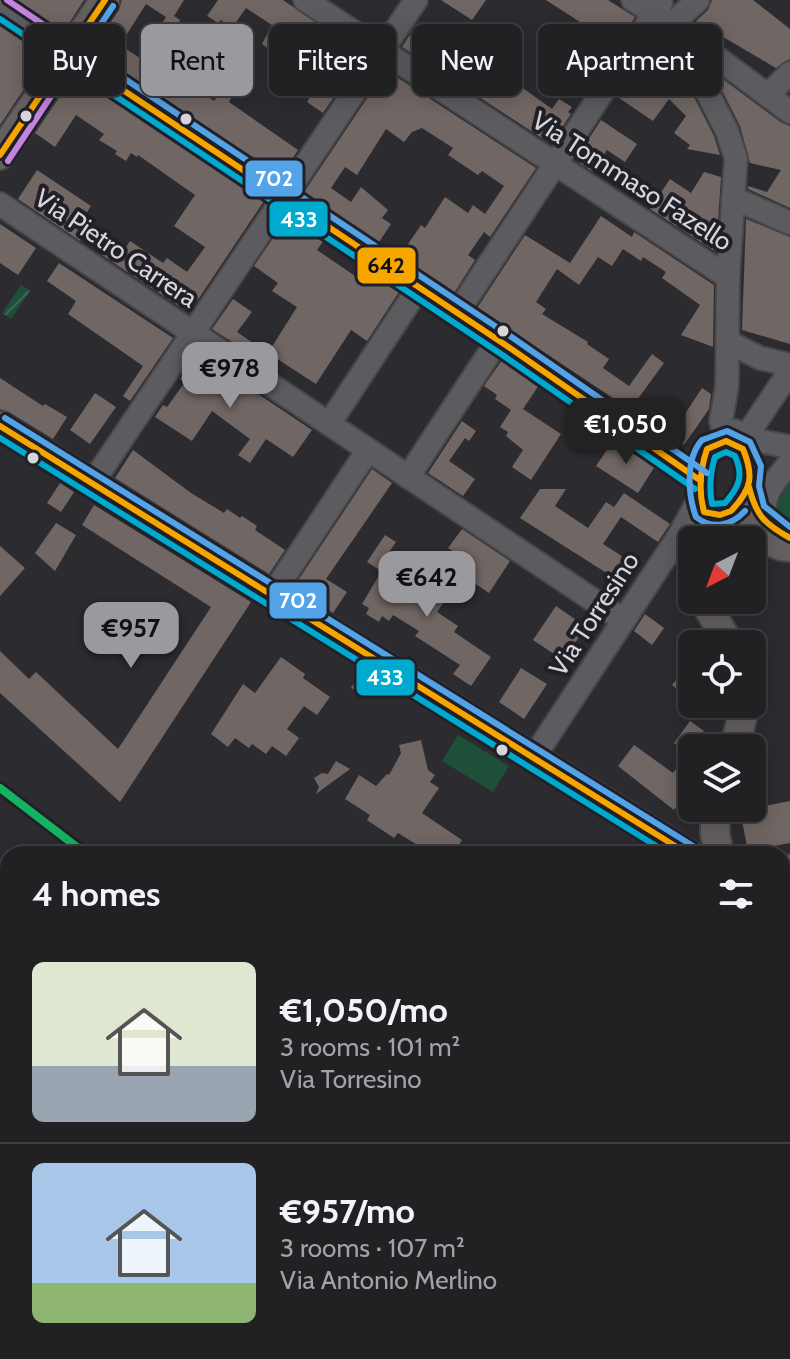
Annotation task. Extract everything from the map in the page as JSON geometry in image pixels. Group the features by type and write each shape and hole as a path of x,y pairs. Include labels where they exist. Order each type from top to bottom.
{"main road":[{"path":"89,24 105,0"},
{"path":"0,155 40,96"},
{"path":"0,426 675,846"},
{"path":"701,526 705,502 781,546 785,538 755,511 743,449"},
{"path":"715,822 717,846"}],"street":[{"name":"Via Tommaso Fazello","path":"305,0 341,24"},
{"path":"396,30 416,0"},
{"path":"633,0 663,11 790,112"},
{"path":"461,306 555,164 663,11 698,0"},
{"path":"0,7 25,24"},
{"path":"663,11 727,131 736,158 728,277 727,386 743,449"},
{"name":"Via Tommaso Fazello","path":"396,60 728,277"},
{"path":"768,95 790,73"},
{"path":"125,91 414,284 461,306 498,340 705,502 731,512 743,449 790,368 728,342"},
{"path":"93,482 352,96"},
{"path":"733,198 790,223"},
{"name":"Via Pietro Carrera","path":"0,204 325,421 364,456 413,480"},
{"path":"325,421 414,284"},
{"path":"498,340 413,480 623,620"},
{"path":"705,502 702,463 707,449 790,447"},
{"path":"272,595 364,456"},
{"path":"785,538 765,515 764,499 790,462"},
{"name":"Via Torresino","path":"534,757 679,536 705,502"}],"green space":[{"path":"21,285 30,291 11,319 2,313"},
{"path":"790,481 790,527 780,519 776,506"},
{"path":"458,735 509,766 493,792 442,761"}],"building":[{"path":"15,0 84,0 69,24 51,24"},
{"path":"122,0 184,0 174,16 180,20 178,24 162,24 166,17 146,4 125,37 125,24 109,24"},
{"path":"218,0 283,0 319,24 270,24 246,8 235,24 221,20 218,23 207,16"},
{"path":"441,0 486,0 472,20"},
{"path":"546,0 608,0 635,17 630,24 583,24"},
{"path":"712,0 753,0 790,29 790,59 776,68 722,36 722,24 696,21 708,10"},
{"path":"0,24 24,40 24,89 0,125"},
{"path":"269,31 269,49 262,44"},
{"path":"412,31 412,54 402,47"},
{"path":"125,48 141,56 141,84 125,73"},
{"path":"396,77 412,87 412,96 426,96 536,168 490,237 484,232 468,255 475,260 454,293 400,256 421,225 425,228 445,197 468,213 473,205 485,214 504,186 482,171 478,175 448,155 453,148 422,128 412,132 404,142 386,129 357,175 345,167 331,188 351,202 361,187 388,210 382,218 391,224 379,242 304,192 369,96 396,96"},
{"path":"722,78 790,126 790,208 748,189 748,186 767,192 781,170 750,163 740,126 722,91"},
{"path":"522,87 552,109 559,99 572,107 568,112 571,114 551,144 477,96 522,96"},
{"path":"60,96 107,96 264,201 189,313 102,255 113,240 125,249 130,241 163,263 167,258 187,272 205,247 174,226 195,195 138,155 131,153 126,161 115,154 117,151 99,140 104,134 76,115 55,147 35,133"},
{"path":"159,96 207,96 214,101 218,96 228,96 231,98 229,102 298,150 281,176"},
{"path":"311,96 335,96 323,113 307,102"},
{"path":"616,96 694,96 720,155 687,149 690,145 674,133 686,116 669,99 653,121"},
{"path":"601,120 637,144 625,162 607,150 593,172 575,160"},
{"path":"37,170 91,206 78,226 86,232 80,241 18,199"},
{"path":"704,172 721,177 716,252 650,209 670,179 691,193"},
{"path":"288,216 324,240 317,250 358,278 364,268 399,292 367,341 351,330 316,384 268,353 297,307 272,291 278,283 254,266"},
{"path":"601,216 632,237 634,232 714,285 713,347 681,335 700,305 662,278 666,272 623,249 612,266 598,257 579,285 557,269 536,302 546,309 542,314 588,342 609,359 603,368 629,386 652,354 664,363 637,400 657,413 662,407 681,420 702,388 711,394 709,409 684,445 477,308 525,235 570,263"},
{"path":"746,219 790,237 790,344 742,330"},
{"path":"0,224 36,248 18,275 0,263"},
{"path":"59,263 173,338 130,401 123,396 143,366 68,314 76,301 47,281"},
{"path":"233,299 252,312 237,332 256,345 250,354 212,329"},
{"path":"197,353 312,430 293,457 266,439 250,463 238,455 250,439 212,411 192,441 155,417 163,405 167,407 185,382 180,379"},
{"path":"502,360 539,385 523,409 561,434 531,480 512,467 523,450 500,427 511,410 495,399 497,395 484,386"},
{"path":"0,378 43,406 45,404 67,417 53,439 0,409"},
{"path":"95,393 116,407 90,444 70,430"},
{"path":"462,421 476,431 469,441 465,438 449,461 475,479 463,496 428,473"},
{"path":"615,438 655,466 638,493 596,466"},
{"path":"133,450 224,513 227,509 240,518 242,516 257,526 255,530 285,550 269,574 115,478"},
{"path":"372,469 392,483 326,579 347,592 333,613 293,588"},
{"path":"60,483 74,492 61,512 47,503"},
{"path":"540,489 566,489 555,506 588,528 606,502 614,507 624,493 670,524 658,542 621,517 603,544 628,560 616,579 520,518"},
{"path":"94,505 251,602 120,802 0,693 0,651 29,679 36,672 118,749 211,607 82,525"},
{"path":"56,523 76,535 55,571 35,553"},
{"path":"462,529 510,561 489,593 455,570 463,558 448,548"},
{"path":"385,535 396,542 378,569 367,562"},
{"path":"0,546 25,568 0,596"},
{"path":"435,567 458,582 437,612 458,626 454,632 491,657 471,686 453,674 460,665 415,636 419,631 393,615 389,621 382,616 379,622 366,614 369,608 362,604 381,572 418,593"},
{"path":"556,606 586,627 563,660 533,640"},
{"path":"645,614 664,628 652,645 634,631"},
{"path":"281,657 330,697 317,715 304,706 287,729 299,738 286,756 272,746 266,754 252,744 249,748 235,738 228,747 211,734 243,684 255,693"},
{"path":"521,668 547,684 524,719 499,702"},
{"path":"361,671 376,680 366,697 351,688"},
{"path":"690,721 704,731 703,734 681,734"},
{"path":"421,740 428,770 435,775 430,782 439,788 422,813 462,840 458,846 419,846 398,833 394,838 367,820 370,815 345,799 359,775 376,786 389,775 401,753 399,745"},
{"path":"634,745 673,773 678,766 678,804 674,810 618,766"},
{"path":"336,761 350,769 316,794 319,787 314,778 322,773 328,774"},
{"path":"790,801 790,843 747,846 742,822 766,822 766,806"}],"transit line":[{"path":"7,0 75,46 79,54 8,161"},
{"name":"642","path":"0,155 105,0"},
{"name":"702","path":"113,6 83,51 513,338 707,473"},
{"name":"433","path":"0,19 501,354 695,489"},
{"name":"642","path":"125,91 507,346 701,481"},
{"name":"702","path":"5,418 693,846"},
{"name":"642","path":"0,426 675,846"},
{"name":"702","path":"745,511 728,523 715,525 696,517 690,477 693,457 702,440 727,431 750,442 761,466 759,486 764,506 790,527"},
{"name":"433","path":"0,438 656,846"},
{"name":"642","path":"726,441 743,449 750,475 747,489 731,511 720,515 704,512 701,480 707,449 726,441"},
{"name":"433","path":"726,452 735,456 739,481 725,503 712,504 710,486 713,463 715,457 726,452"},
{"name":"642","path":"749,487 762,518 790,538"},
{"path":"0,788 76,846"}]}
